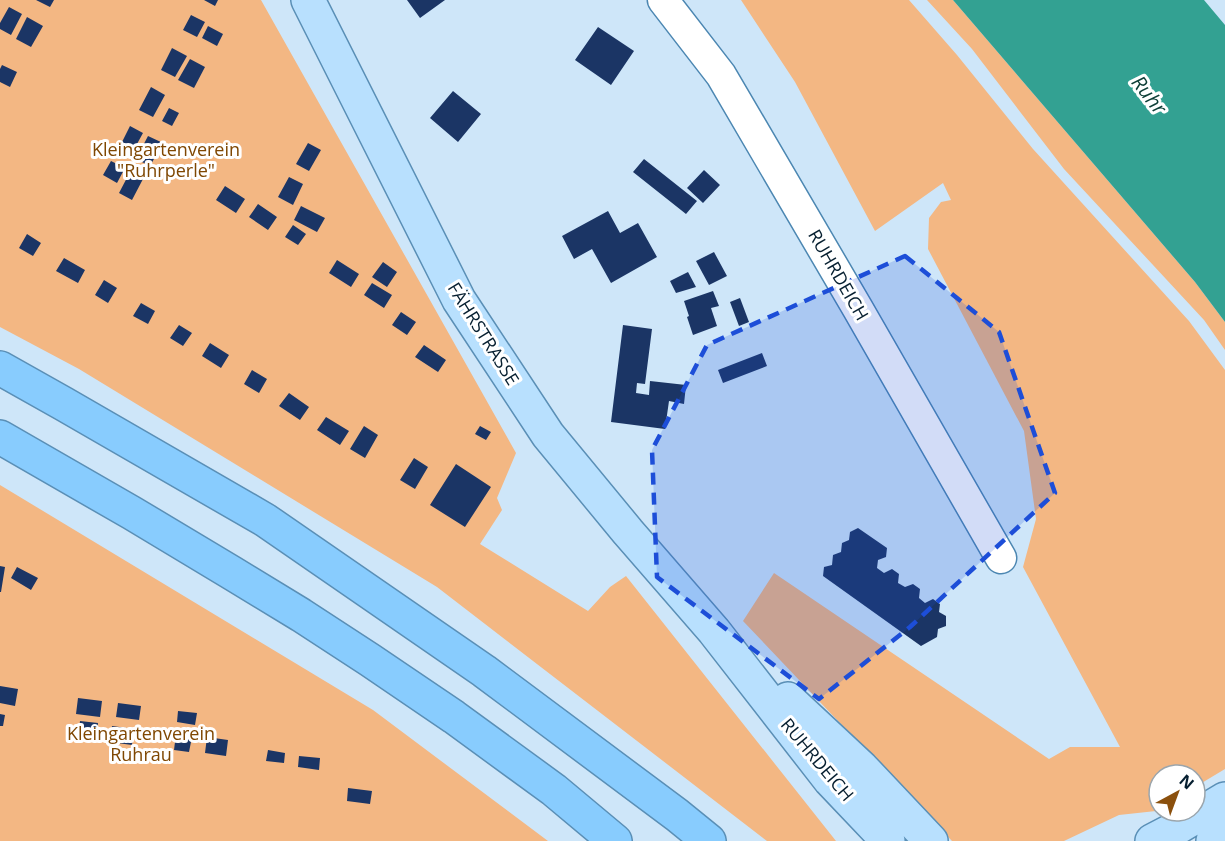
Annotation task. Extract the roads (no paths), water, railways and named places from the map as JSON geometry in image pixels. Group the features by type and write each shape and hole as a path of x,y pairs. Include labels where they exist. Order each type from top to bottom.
{"highway":[{"path":"0,368 265,520 484,671 677,815 708,841"},
{"path":"0,437 301,615 454,717 536,777 615,841"}],"main road":[{"name":"FÄHRSTRASSE","path":"308,0 459,300 548,435 714,631"},
{"name":"RUHRDEICH","path":"714,631 830,780 888,841"},
{"name":"RUHRDEICH","path":"714,631 862,768 931,841"},
{"path":"1152,841 1225,799"},
{"path":"1213,841 1225,833"}],"street":[{"name":"RUHRDEICH","path":"663,0 721,75 1001,558"}],"water":[{"name":"Ruhr","path":"953,0 1204,0 1225,25 1225,322 1195,282"}],"park label":[{"name":"Kleingartenverein \"Ruhrperle\"","path":"166,160"},
{"name":"Kleingartenverein Ruhrau","path":"141,744"}]}
